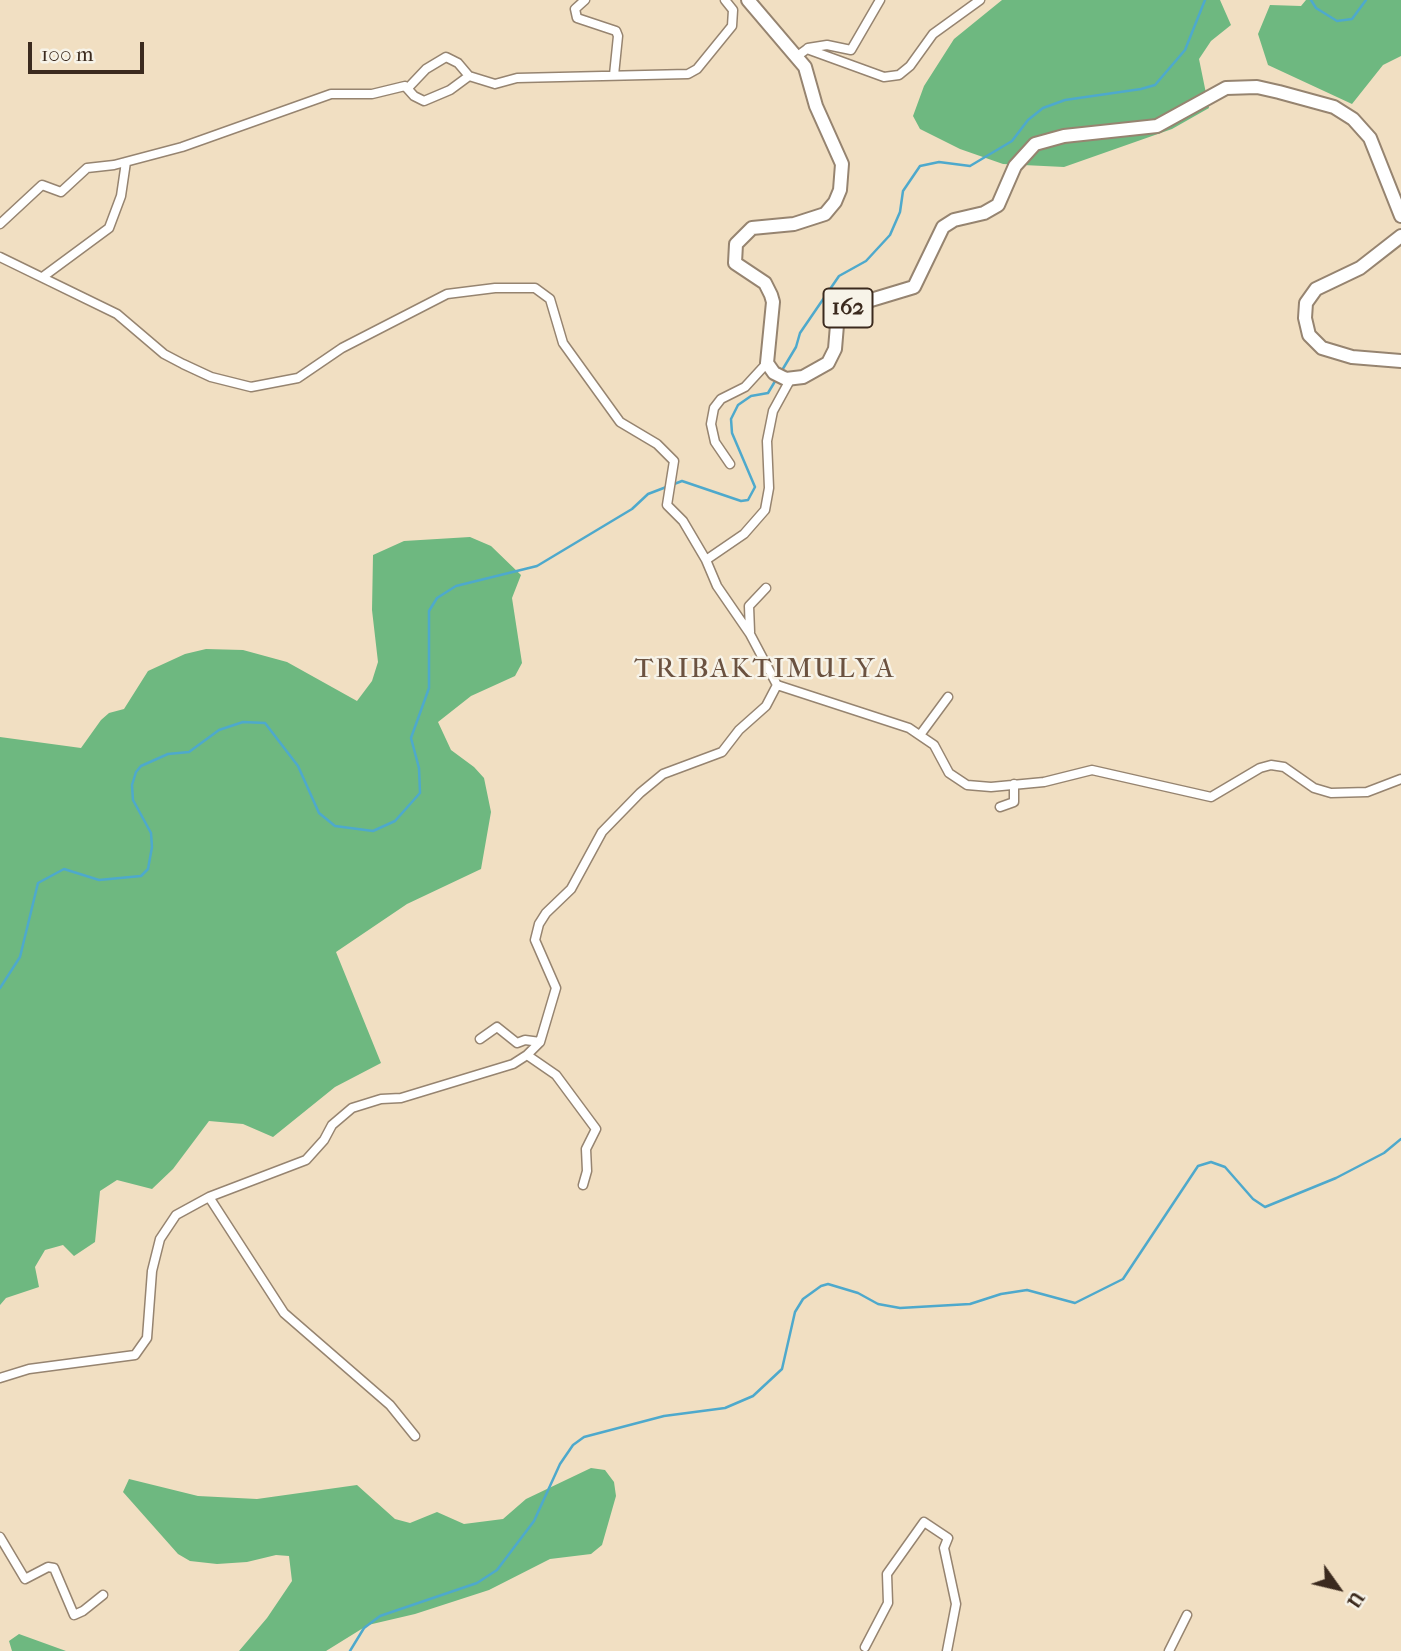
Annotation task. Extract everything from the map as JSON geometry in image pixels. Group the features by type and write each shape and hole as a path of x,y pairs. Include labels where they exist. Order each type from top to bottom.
{"main road":[{"path":"748,0 805,66 816,106 838,150 843,178 835,202 825,214 794,224 752,228 736,244 736,263 765,283 773,302 767,363 777,376 790,380"},
{"name":"162","path":"790,380 828,363 835,348 837,325 851,306 914,287 943,227 954,220 984,213 998,205 1014,166 1035,144 1064,136 1157,125 1226,88 1257,87 1279,92 1334,107 1353,118 1370,138 1401,216"},
{"path":"1401,236 1360,268 1316,289 1306,303 1305,318 1309,335 1322,348 1352,357 1401,360"}],"street":[{"path":"585,0 575,9 577,18 615,31 618,36 614,75"},
{"path":"0,224 42,186 61,192 86,168 126,162 182,147 331,94 372,94 408,88 426,69 446,57 458,63 469,76 495,84 517,78 688,74 697,69 732,26 733,10 725,0"},
{"path":"796,57 807,48 827,44 851,50 880,0"},
{"path":"807,48 884,77 899,75 910,66 933,34 980,0"},
{"path":"408,88 414,96 424,101 450,90 469,76"},
{"path":"44,276 112,223 124,185 126,162"},
{"path":"0,257 44,276 117,314 164,354 183,364 211,377 251,387 298,378 342,348 447,294 495,288 536,289 545,294 554,305 563,342 620,422 657,444 674,461 667,505 683,521 706,560 717,586 750,635 777,685 890,721 920,735 934,745 943,766 959,781 991,787 1044,782 1092,770 1211,797 1260,768 1271,765 1284,767 1314,788 1331,793 1367,792 1401,779"},
{"path":"730,464 715,442 711,424 714,408 721,399 741,391 767,363"},
{"path":"706,560 744,534 765,510 769,488 767,441 773,411 790,380"},
{"path":"750,635 749,607 766,588"},
{"path":"0,1378 29,1368 127,1358 141,1350 147,1338 152,1271 160,1239 176,1215 209,1197 306,1160 317,1151 332,1125 352,1108 381,1099 401,1098 513,1064 527,1055 540,1042 556,988 552,973 537,950 535,940 539,924 571,889 602,832 640,793 663,774 722,752 739,730 766,706 777,685"},
{"path":"920,735 948,697"},
{"path":"1000,807 1014,802 1014,784"},
{"path":"480,1039 497,1027 517,1043 525,1040 540,1042"},
{"path":"527,1055 556,1075 596,1129 586,1149 587,1171 583,1185"},
{"path":"209,1197 284,1313 390,1405 415,1436"},
{"path":"865,1647 888,1604 887,1574 913,1535 926,1522 948,1538 944,1548 956,1604 947,1651"},
{"path":"0,1537 23,1578 31,1579 48,1567 54,1568 74,1615 103,1595"},
{"path":"1169,1651 1187,1615"}],"green space":[{"path":"1002,0 1220,0 1231,25 1211,41 1199,59 1209,108 1172,129 1064,167 1003,164 960,149 920,129 913,116 924,86 954,39"},
{"path":"1306,0 1401,0 1401,56 1383,65 1352,104 1268,65 1258,34 1270,5 1301,6"},
{"path":"470,537 491,546 521,575 512,598 522,663 515,676 471,696 438,722 451,750 484,778 491,812 481,869 407,904 336,952 381,1063 335,1087 273,1137 243,1124 209,1121 173,1169 152,1189 117,1180 100,1191 95,1242 74,1256 63,1245 45,1250 35,1267 39,1287 6,1298 0,1305 0,737 81,748 101,720 109,713 124,709 148,671 185,654 206,649 243,650 287,662 357,701 372,681 378,662 372,610 373,555 404,541"},
{"path":"591,1468 605,1470 614,1482 616,1496 602,1545 591,1554 550,1559 489,1590 415,1614 368,1625 326,1651 239,1651 267,1618 292,1581 289,1556 276,1555 247,1562 217,1564 190,1561 178,1554 123,1492 129,1479 198,1496 257,1499 357,1485 395,1519 410,1523 437,1512 464,1524 503,1519 526,1499"},
{"path":"19,1634 66,1651 12,1651 9,1641"}],"waterway":[{"path":"781,372 796,347 800,333 839,276 866,261 890,235 900,212 903,191 920,166 939,162 970,166 1012,141 1028,120 1043,108 1065,100 1155,85 1185,50 1205,0"},
{"path":"1311,0 1316,8 1337,21 1352,19 1366,0"},
{"path":"0,988 20,957 38,883 64,869 99,880 141,876 148,869 152,847 151,833 133,800 132,785 136,772 141,766 168,754 189,752 219,730 243,722 265,723 298,766 319,813 335,826 373,831 395,821 420,793 419,768 411,738 429,688 429,611 437,598 456,586 537,566 632,509 648,494 682,481 741,501 748,500 755,487 732,433 731,419 738,405 751,396 768,393 777,378"},
{"path":"350,1651 364,1628 380,1616 477,1583 497,1570 534,1521 560,1464 573,1445 584,1437 664,1416 725,1408 753,1396 782,1369 795,1312 803,1299 821,1286 828,1284 858,1293 878,1304 900,1308 970,1304 1001,1294 1027,1290 1075,1303 1123,1279 1198,1166 1211,1162 1225,1167 1253,1199 1265,1207 1336,1178 1384,1153 1401,1139"}],"district":[{"name":"TRIBAKTIMULYA","path":"765,670"}]}
